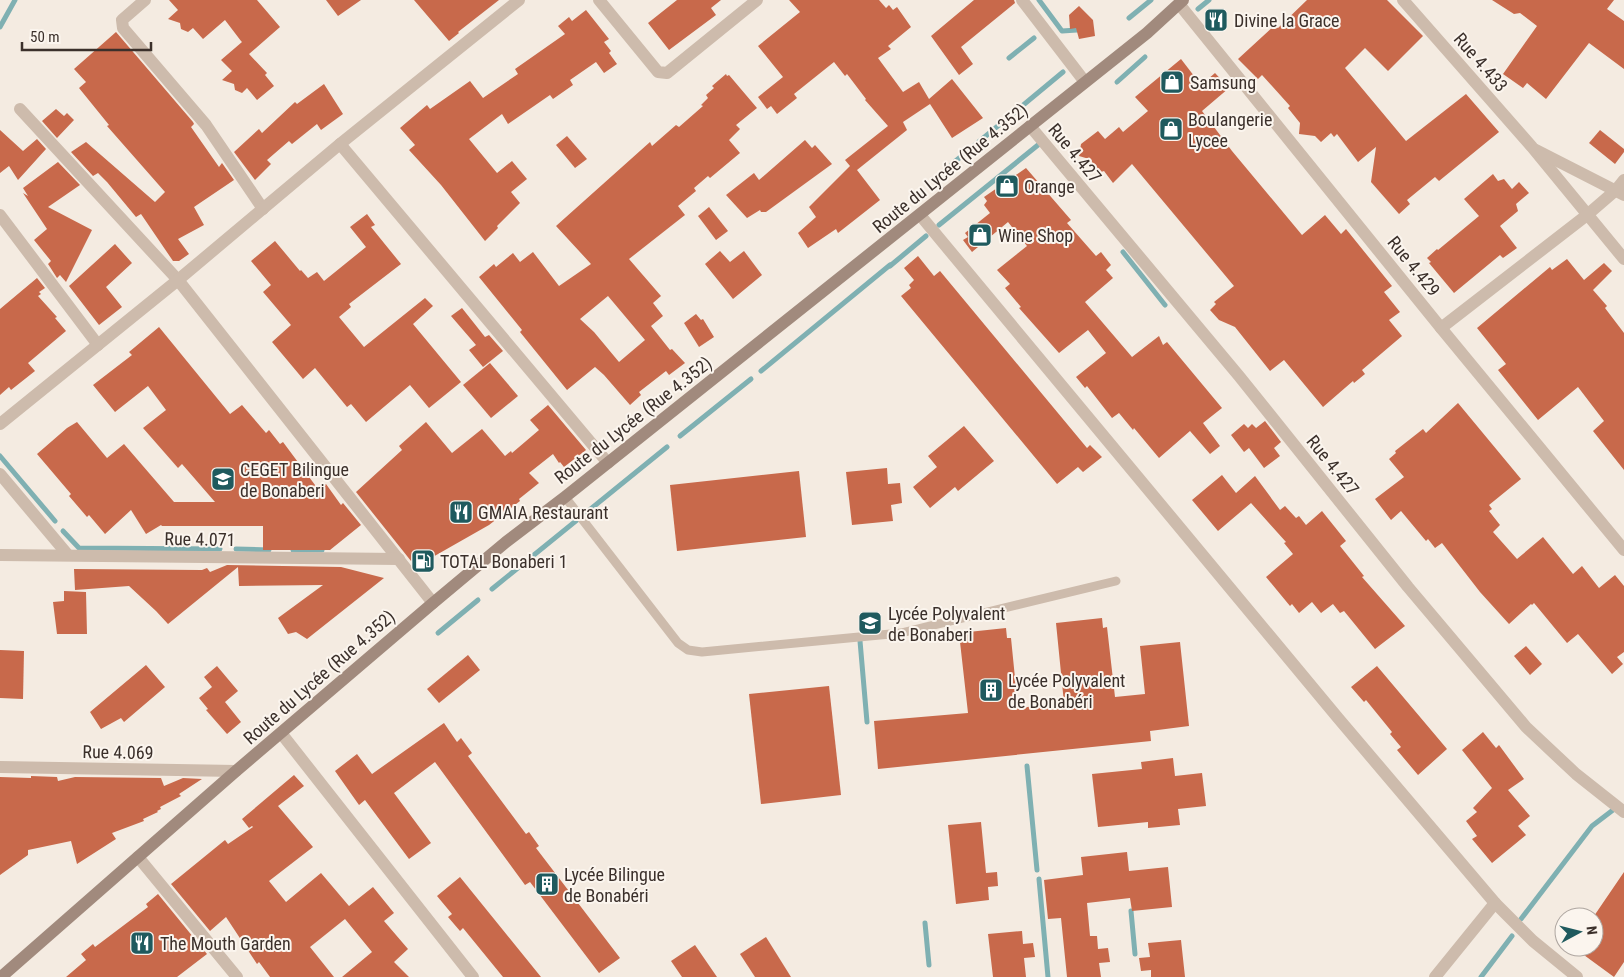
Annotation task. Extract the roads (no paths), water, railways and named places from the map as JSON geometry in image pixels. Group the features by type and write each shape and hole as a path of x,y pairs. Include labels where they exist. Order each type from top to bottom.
{"main road":[{"name":"Route du Lycée (Rue 4.352)","path":"1,977 5,968 138,857 236,771 506,542 920,215 1147,33 1181,2"}],"street":[{"path":"145,0 122,20 123,28 212,132 262,209"},
{"path":"0,424 178,280 340,144 520,0"},
{"path":"599,0 658,72 664,74 757,0"},
{"path":"1022,0 1085,82"},
{"name":"Rue 4.433","path":"1403,0 1532,147 1624,260"},
{"name":"Rue 4.429","path":"1181,2 1441,328 1624,550"},
{"path":"20,110 178,280 433,603"},
{"name":"Rue 4.427","path":"1030,126 1239,376 1408,587 1526,727 1576,774 1624,812"},
{"path":"340,144 608,463"},
{"path":"1441,328 1621,188 1532,147"},
{"path":"0,215 98,345"},
{"path":"920,215 1338,718 1495,903 1533,941 1577,977"},
{"path":"0,474 68,555"},
{"name":"Rue 4.071","path":"0,555 399,559"},
{"path":"281,733 473,977"},
{"name":"Rue 4.069","path":"0,767 236,771"},
{"path":"138,857 237,977"},
{"path":"1435,977 1495,903"}],"lane":[{"path":"565,497 678,643 688,650 702,652 901,633 1116,581"}],"waterway":[{"path":"0,27 15,0"},
{"path":"1039,0 1062,31 1077,30"},
{"path":"1129,18 1151,0"},
{"path":"1198,9 1209,0"},
{"path":"1009,58 1034,38"},
{"path":"1117,82 1145,57"},
{"path":"952,164 1063,72"},
{"path":"939,225 1038,145"},
{"path":"890,266 926,236"},
{"path":"1123,252 1165,305"},
{"path":"761,371 890,265"},
{"path":"680,436 751,379"},
{"path":"492,589 667,447"},
{"path":"0,456 55,521"},
{"path":"63,531 79,548 220,549"},
{"path":"236,549 269,550"},
{"path":"293,550 322,550"},
{"path":"438,633 478,600"},
{"path":"860,641 867,722"},
{"path":"1027,766 1037,870"},
{"path":"1521,919 1592,826 1613,810"},
{"path":"1039,879 1048,977"},
{"path":"1131,911 1135,954"},
{"path":"925,923 929,965"},
{"path":"1481,977 1512,936"}],"place":[{"name":"Divine la Grace","path":"1216,20"},
{"name":"Samsung","path":"1172,82"},
{"name":"Boulangerie Lycee","path":"1171,129"},
{"name":"Orange","path":"1007,186"},
{"name":"Wine Shop","path":"980,235"},
{"name":"CEGET Bilingue de Bonaberi","path":"223,479"},
{"name":"GMAIA Restaurant","path":"461,512"},
{"name":"TOTAL Bonaberi 1","path":"423,561"},
{"name":"Lycée Polyvalent de Bonaberi","path":"870,623"},
{"name":"Lycée Polyvalent de Bonabéri","path":"991,690"},
{"name":"Lycée Bilingue de Bonabéri","path":"547,884"},
{"name":"The Mouth Garden","path":"142,943"}]}
